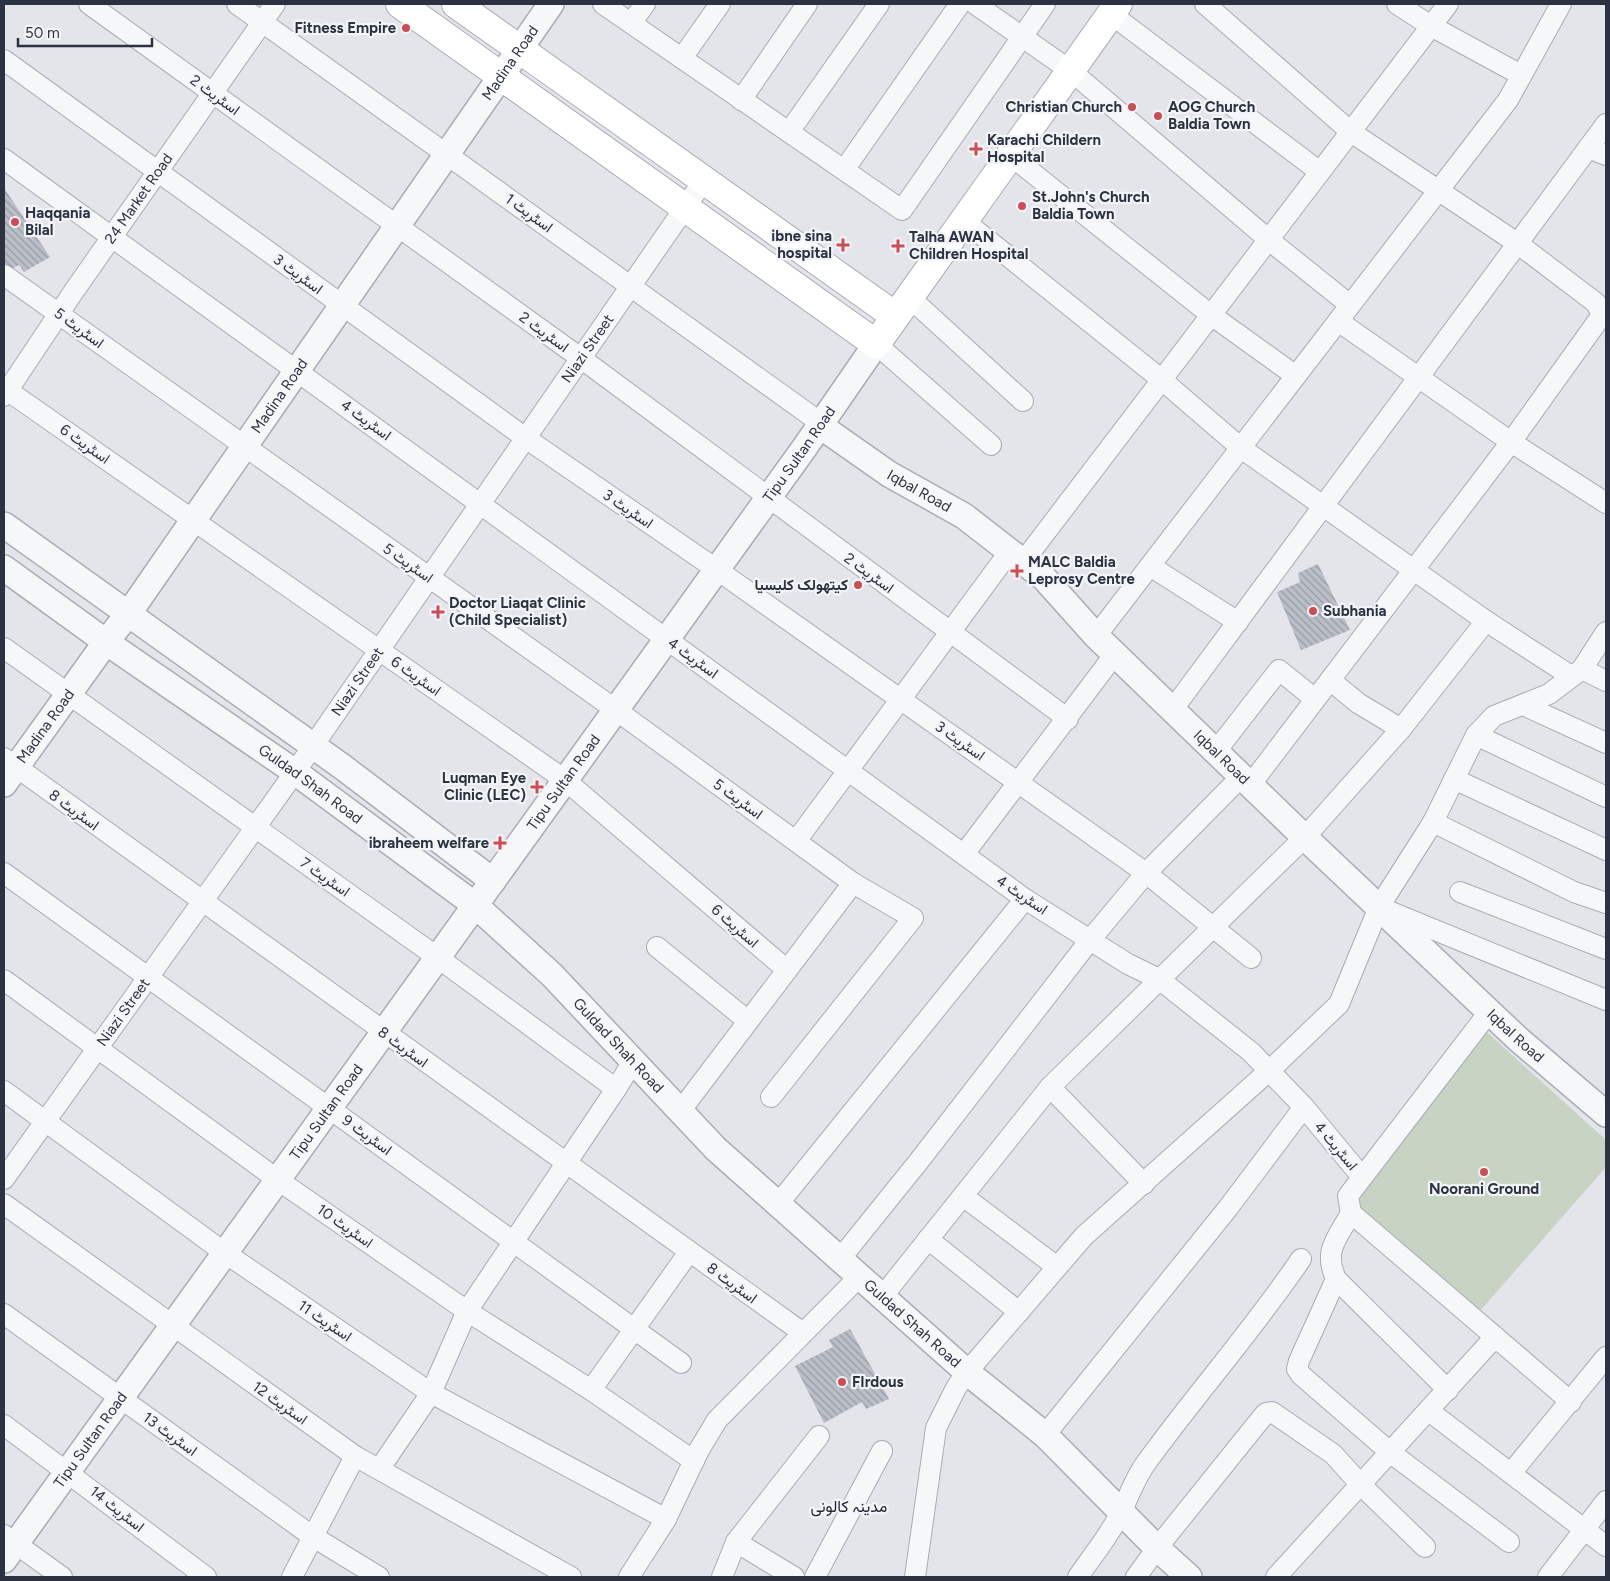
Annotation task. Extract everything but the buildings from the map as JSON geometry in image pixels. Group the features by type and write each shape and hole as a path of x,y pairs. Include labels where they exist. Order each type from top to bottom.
{"main road":[{"path":"400,4 876,344"},
{"path":"456,4 704,180 902,306"},
{"name":"Tipu Sultan Road","path":"876,344 1115,9"}],"street":[{"name":"اسٹریٹ 2","path":"89,4 582,359 1068,719"},
{"name":"اسٹریٹ 1","path":"237,4 632,286 820,424"},
{"name":"24 Market Road","path":"5,391 275,4"},
{"name":"Madina Road","path":"8,770 129,613 551,4"},
{"path":"603,4 902,210 1045,4"},
{"path":"631,23 644,4"},
{"path":"682,58 720,4"},
{"path":"741,100 807,4"},
{"path":"789,132 878,4"},
{"path":"844,170 960,4"},
{"path":"975,4 1070,70 1269,240 1344,313 1419,376 1511,442 1606,503"},
{"path":"840,1259 919,1161 1090,940 1146,873 1246,780 1315,699 1511,442 1602,315 1603,307 1517,243 1351,132 1205,4"},
{"path":"1397,4 1431,26 1521,76"},
{"path":"796,841 950,632 1016,557 1162,380 1448,4"},
{"path":"1096,636 1508,100 1560,4"},
{"path":"1115,9 1320,172"},
{"name":"اسٹریٹ 3","path":"4,60 527,439 716,569 1146,873 1251,958"},
{"path":"1173,709 1606,124"},
{"path":"1588,148 1606,155"},
{"path":"1010,155 1211,316 1296,376"},
{"name":"اسٹریٹ 4","path":"4,159 482,503 1025,899 1128,964 1159,979 1251,1052 1270,1070 1304,1107 1362,1177"},
{"name":"Niazi Street","path":"4,1179 295,772 527,439 704,180"},
{"path":"963,220 1162,380 1241,448 1486,621 1576,672 1606,681"},
{"name":"اسٹریٹ 5","path":"4,275 616,710 853,882 913,918 771,1097"},
{"path":"902,306 1023,400"},
{"path":"876,344 991,445"},
{"name":"Tipu Sultan Road","path":"8,1546 68,1471 172,1327 768,498 876,344"},
{"name":"اسٹریٹ 6","path":"5,391 194,520 565,780 787,970"},
{"name":"Iqbal Road","path":"820,424 889,474 964,516 1044,578 1096,636 1379,908 1518,1040 1606,1114"},
{"path":"4,525 312,746 492,881"},
{"path":"1150,566 1238,622"},
{"name":"Guldad Shah Road","path":"4,568 106,642 295,772 475,905 552,975 716,1149 967,1372 1045,1435 1157,1548 1189,1577"},
{"path":"882,1297 1050,1087 1305,837 1401,729 1486,621"},
{"path":"915,1577 936,1428 956,1388 967,1372 1084,1236 1270,1070 1339,1004 1379,908 1433,822 1476,735 1494,716 1549,694 1576,672 1606,632"},
{"name":"اسٹریٹ 7","path":"4,648 438,957 616,1089"},
{"path":"964,854 1068,719 1115,654"},
{"path":"1216,751 1279,670 1315,699"},
{"path":"1330,680 1358,703 1401,729"},
{"path":"1523,705 1606,743"},
{"path":"1476,735 1606,797"},
{"name":"اسٹریٹ 8","path":"8,770 202,902 803,1333"},
{"path":"1454,779 1606,850"},
{"path":"1433,822 1574,892 1606,903"},
{"name":"اسٹریٹ 9","path":"4,872 681,1363"},
{"path":"681,1110 853,882"},
{"path":"1460,892 1606,949"},
{"path":"778,1204 1025,899"},
{"path":"1379,908 1606,1000"},
{"path":"658,947 748,1021"},
{"name":"اسٹریٹ 10","path":"4,980 278,1180 467,1311 591,1390 694,1460"},
{"path":"1448,1390 1336,1280 1330,1266 1329,1253 1351,1213 1348,1196 1489,1012"},
{"path":"380,1468 430,1393 467,1311 634,1060"},
{"path":"1050,1087 1144,1184"},
{"name":"اسٹریٹ 11","path":"4,1091 225,1253 430,1393 666,1518"},
{"path":"1045,1435 1228,1208 1304,1107"},
{"path":"963,1196 1057,1267"},
{"name":"اسٹریٹ 12","path":"4,1204 172,1327 354,1456 380,1468 571,1577"},
{"path":"1351,1213 1571,1402"},
{"path":"928,1239 1019,1312"},
{"path":"591,1390 689,1252"},
{"path":"1078,1577 1122,1512 1131,1487 1145,1465 1206,1382 1268,1309 1301,1259"},
{"path":"629,1577 666,1518 694,1460 717,1420 859,1277"},
{"path":"1336,1280 1297,1369 1301,1375 1391,1452 1509,1542"},
{"name":"اسٹریٹ 13","path":"4,1314 312,1536 379,1577"},
{"path":"1276,1577 1495,1337"},
{"path":"1511,1473 1606,1357"},
{"path":"1429,1411 1606,1546"},
{"path":"1136,1577 1157,1548 1266,1413 1272,1412 1333,1454 1361,1485 1426,1547"},
{"name":"اسٹریٹ 14","path":"4,1425 68,1471 206,1577"},
{"path":"722,1577 736,1542 819,1436"},
{"path":"815,1577 882,1451"},
{"path":"292,1577 354,1456"},
{"path":"1548,1577 1586,1530 1606,1501"},
{"path":"736,1542 794,1577"},
{"path":"8,1546 62,1577"}],"green space":[{"name":"Noorani Ground","path":"1478,1024 1606,1140 1606,1167 1473,1319 1348,1196"}],"place":[{"name":"Fitness Empire","path":"406,28"},
{"name":"Christian Church","path":"1132,107"},
{"name":"AOG Church Baldia Town","path":"1158,116"},
{"name":"Karachi Childern Hospital","path":"976,149"},
{"name":"St.John's Church Baldia Town","path":"1022,206"},
{"name":"Haqqania Bilal","path":"15,222"},
{"name":"ibne sina hospital","path":"843,245"},
{"name":"Talha AWAN Children Hospital","path":"898,246"},
{"name":"MALC Baldia Leprosy Centre","path":"1017,571"},
{"name":"کیتھولک کلیسیا","path":"858,585"},
{"name":"Subhania","path":"1313,611"},
{"name":"Doctor Liaqat Clinic (Child Specialist)","path":"438,612"},
{"name":"Luqman Eye Clinic (LEC)","path":"537,787"},
{"name":"ibraheem welfare","path":"500,843"},
{"name":"Noorani Ground","path":"1484,1172"},
{"name":"FIrdous","path":"842,1382"}],"district":[{"name":"مدینہ کالونی","path":"849,1506"}]}
